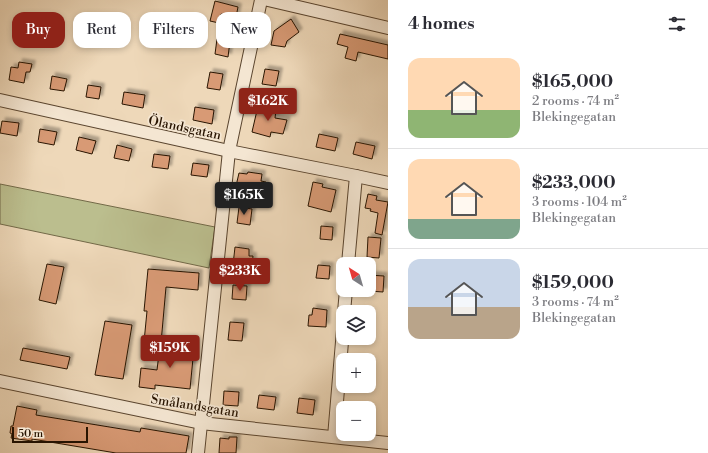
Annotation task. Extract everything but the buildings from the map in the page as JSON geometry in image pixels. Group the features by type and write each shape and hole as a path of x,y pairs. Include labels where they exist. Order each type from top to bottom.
{"street":[{"path":"198,453 229,151 261,0"},
{"path":"268,0 388,28"},
{"name":"Ölandsgatan","path":"0,100 229,151 388,183"},
{"path":"349,257 356,176"},
{"path":"334,437 342,345"},
{"name":"Smålandsgatan","path":"0,381 201,422 388,443"}],"green space":[{"path":"0,184 215,227 209,268 0,224"}]}
